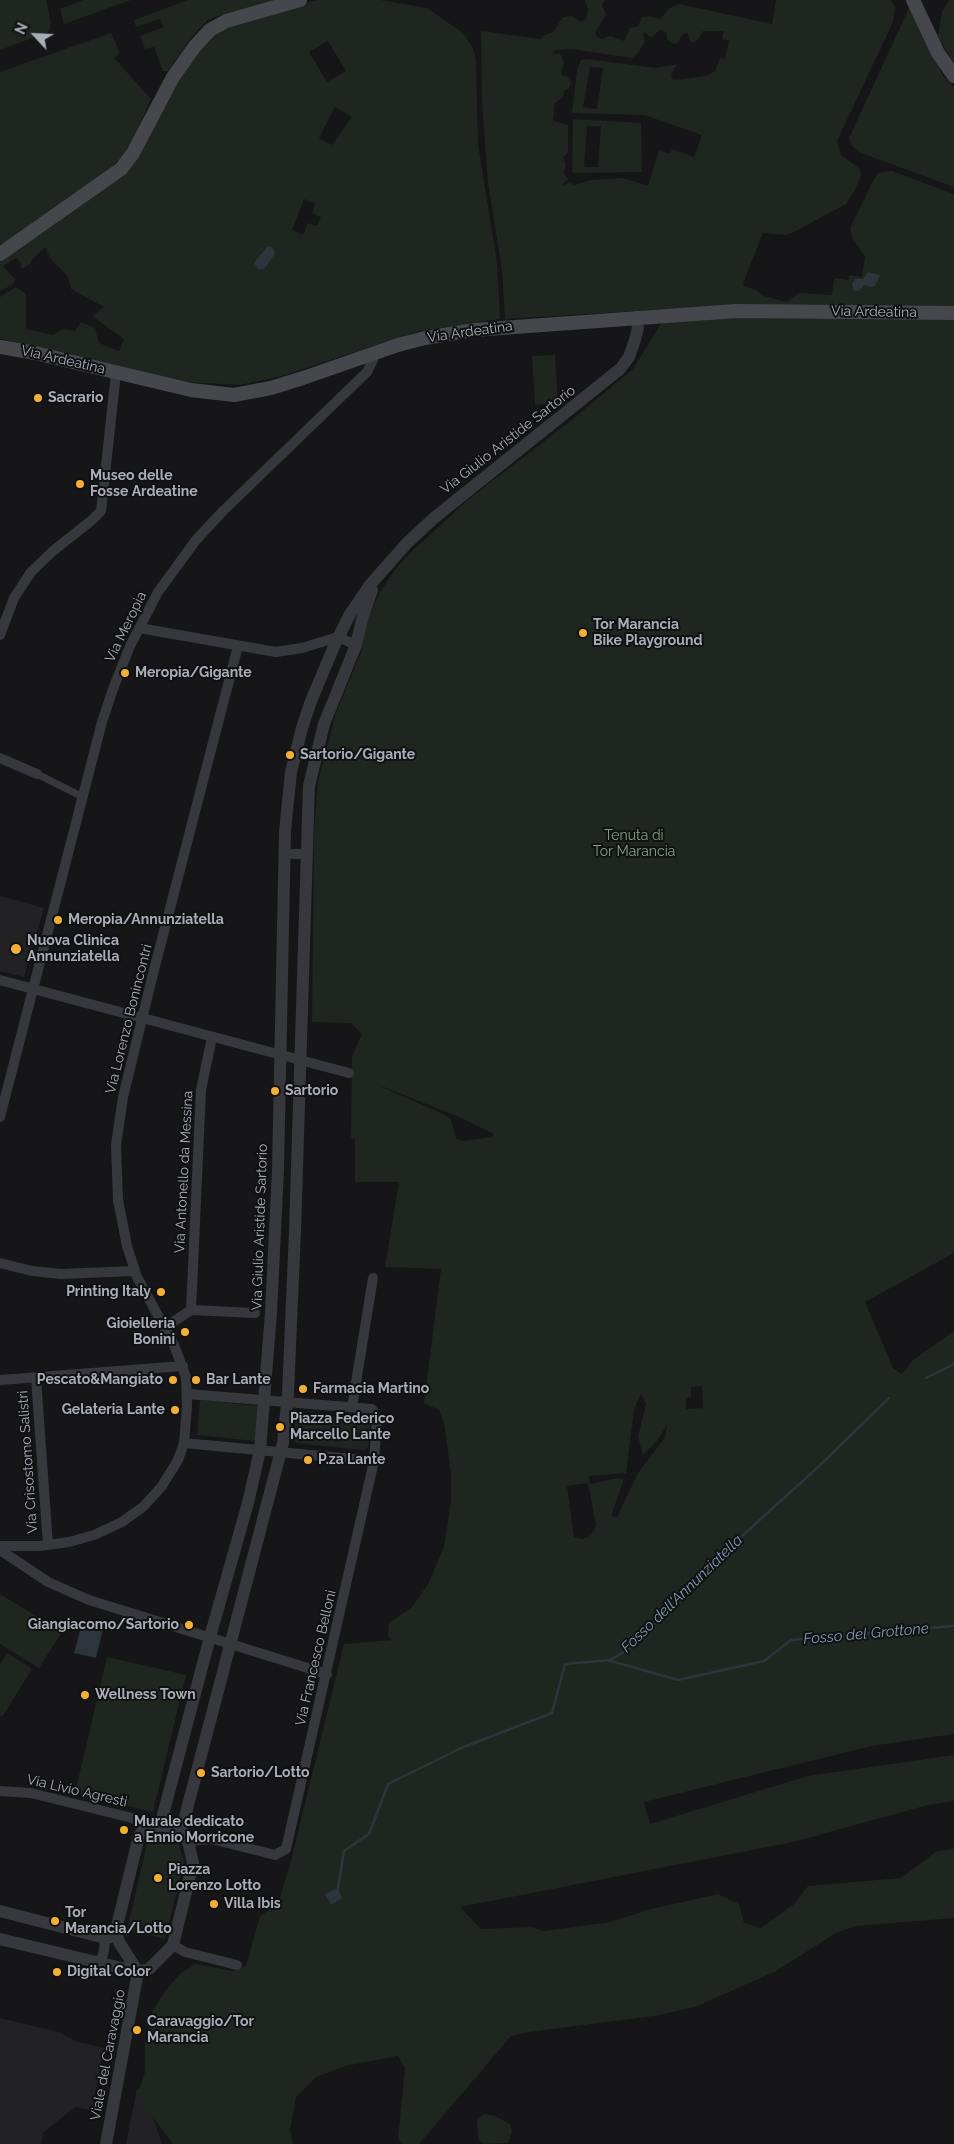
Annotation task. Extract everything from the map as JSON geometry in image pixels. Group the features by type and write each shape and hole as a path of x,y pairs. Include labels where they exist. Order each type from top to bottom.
{"main road":[{"path":"0,254 108,179 123,166 133,153 173,77 195,46 210,30 226,21 300,0"},
{"path":"913,0 938,54 954,76"},
{"name":"Via Ardeatina","path":"0,347 35,353 191,390 234,395 295,381 373,352 460,331 736,311 954,313"}],"street":[{"name":"Via Giulio Aristide Sartorio","path":"265,1401 278,1170 279,1054 287,804 297,745 311,701 338,637 356,605 377,578 407,544 434,518 620,369 629,356 636,340 638,328 636,317"},
{"name":"Via Meropia","path":"0,1117 112,689 139,628 165,582 196,540 223,511 367,372 373,360 373,352"},
{"path":"0,635 14,598 31,572 101,511 116,373"},
{"name":"Via Giulio Aristide Sartorio","path":"287,1403 308,802 316,753 331,705 356,644 363,616 377,578"},
{"path":"139,628 202,638 267,652 284,652 315,645 338,637 356,644"},
{"name":"Via Lorenzo Bonincontri","path":"188,1394 183,1366 135,1271 120,1216 116,1145 123,1097 238,646"},
{"path":"0,758 38,774 83,797"},
{"path":"285,854 306,854"},
{"path":"0,980 349,1073"},
{"name":"Via Antonello da Messina","path":"191,1310 201,1090 212,1037"},
{"path":"0,1263 32,1271 61,1274 135,1271"},
{"path":"352,1407 373,1278"},
{"path":"164,1328 191,1310 271,1313"},
{"path":"0,1380 183,1366"},
{"name":"Via Crisostomo Salistri","path":"36,1378 48,1545"},
{"path":"0,1546 48,1545 69,1542 94,1535 115,1526 135,1514 162,1486 180,1456 184,1443 188,1394 372,1409 377,1419 374,1461 184,1443"},
{"path":"160,1826 248,1503 260,1450 265,1401"},
{"path":"0,1939 138,1972 149,1969 173,1945 193,1863 185,1836 229,1643 281,1453 287,1403"},
{"name":"Via Francesco Belloni","path":"185,1836 212,1839 276,1855 286,1849 374,1461"},
{"path":"0,1550 33,1574 102,1605 327,1674"},
{"name":"Via Livio Agresti","path":"0,1791 31,1793 116,1814 138,1821 144,1829"},
{"path":"0,1911 105,1938 111,1937 116,1930 139,1836 144,1829 160,1826 185,1836"},
{"path":"116,1930 119,1942 138,1972"},
{"path":"100,1963 104,1953 105,1938"},
{"path":"173,1945 185,1952 237,1965"},
{"name":"Viale del Caravaggio","path":"106,2144 138,1972"}],"shaded area":[{"path":"268,246 273,248 275,254 264,269 258,270 254,263"},
{"path":"868,272 880,275 876,284 873,287 864,285 859,291 854,291 852,284 855,279 863,279"},
{"name":"Nuova Clinica Annunziatella","path":"0,896 44,908 24,977 0,971"},
{"path":"83,1619 104,1625 96,1658 74,1653"},
{"path":"338,1888 342,1898 331,1905 325,1894"},
{"path":"0,2018 59,2032 78,2042 104,2048 92,2110 75,2107 43,2133 41,2144 0,2144"},
{"path":"137,2089 143,2089 162,2144 126,2144"}],"green space":[{"path":"0,0 46,0 51,22 48,32 0,50"},
{"path":"83,0 131,0 64,24 60,9"},
{"path":"188,0 280,0 217,16 207,21 190,39 168,71 163,71 154,47 145,49 140,36 164,27 160,19 136,27 134,20"},
{"path":"317,0 380,0 427,8 463,33 473,48 476,59 478,144 497,262 500,319 419,331 282,376 240,385 188,382 0,339 0,297 16,287 26,294 26,329 53,335 63,329 75,331 81,322 95,328 99,343 119,351 124,339 92,316 104,307 71,289 68,277 50,258 45,247 31,263 22,269 20,266 22,264 16,258 3,266 16,280 12,285 0,291 0,259 57,223 59,215 113,179 199,45 241,19","holes":["328,41 346,71 327,82 309,52","335,107 352,117 332,145 319,138","304,199 315,204 312,213 321,217 317,226 308,223 303,235 292,230"]},
{"path":"585,0 605,0 602,5 606,14 595,33 596,36 602,39 610,36 624,41 630,28 638,26 642,17 649,16 660,19 670,8 679,4 772,24 776,0 891,0 895,7 893,22 837,141 841,155 860,169 861,176 854,192 846,204 792,233 786,235 763,233 743,283 744,286 756,290 764,296 786,302 799,293 832,295 834,278 848,280 849,275 862,277 865,257 852,237 850,228 878,173 892,171 954,194 954,309 838,306 669,309 505,319 502,270 488,183 482,103 481,31 541,39 553,32 563,17 571,16 581,22 586,19 588,10","holes":["659,30 664,31 667,34 667,40 674,44 677,43 684,33 688,34 690,42 693,42 698,40 703,31 724,31 722,39 729,41 725,59 720,58 715,71 706,76 676,80 672,79 671,74 678,64 656,68 586,59 581,60 577,70 572,113 644,115 702,135 694,157 672,149 670,154 659,150 648,186 623,178 591,180 574,185 571,183 562,185 568,179 564,173 566,164 563,158 568,152 568,125 553,121 555,103 563,97 564,91 569,88 571,83 568,77 561,73 564,63 562,57 560,54 552,53 555,50 571,49 632,58 638,53 645,41 643,34 645,32 653,37","590,67 603,68 597,109 583,107"]},
{"path":"949,0 954,0 954,64 938,36 942,12"},
{"path":"909,8 944,77 954,87 954,187 861,153 852,146 849,138"},
{"path":"111,33 120,53 114,58 151,99 135,135 123,156 106,172 0,246 0,72"},
{"path":"573,119 641,123 642,172 574,173 572,171","holes":["587,126 601,126 598,167 584,167"]},
{"name":"Tenuta di Tor Marancia","path":"721,317 954,319 954,1253 865,1302 893,1368 902,1374 913,1360 954,1331 954,1734 871,1746 644,1802 650,1824 808,1776 954,1755 954,1801 928,1805 793,1842 460,1907 481,1929 532,1927 544,1931 611,1922 647,1910 718,1894 739,1904 744,1923 761,1928 794,1904 808,1886 901,1878 937,1851 954,1849 954,1918 856,1926 836,1933 776,1971 695,2007 654,2016 511,2036 419,2144 403,2144 398,2139 405,2068 398,2056 345,2066 316,2077 296,2097 290,2130 293,2144 173,2144 137,2096 145,2072 145,2043 152,2012 166,1990 181,1973 196,1964 233,1971 246,1966 260,1916 278,1904 291,1861 344,1644 392,1640 388,1636 389,1623 412,1607 428,1584 444,1547 451,1501 451,1473 444,1423 439,1410 424,1403 441,1269 385,1267 399,1182 355,1182 355,1139 351,1138 352,1056 362,1034 351,1023 312,1022 314,833 318,782 336,713 361,652 369,616 380,592 394,571 409,554 469,499 568,423 633,369 662,322","holes":["371,1082 457,1116 494,1134 492,1137 463,1141 456,1138 451,1119","702,1386 703,1408 686,1409 686,1398 691,1397 691,1387","641,1394 646,1404 638,1437 643,1455 657,1441 667,1425 665,1437 638,1473 617,1517 611,1516 624,1479 618,1478 590,1484 589,1476 626,1473 634,1409","588,1483 596,1525 594,1531 588,1537 582,1539 574,1537 567,1486"]},
{"path":"555,355 558,403 535,405 532,356"},
{"path":"200,1400 259,1406 255,1441 197,1435"},
{"path":"298,1413 368,1420 370,1423 368,1448 363,1450 295,1443 293,1440"},
{"path":"0,1594 62,1632 39,1668 0,1644"},
{"path":"7,1653 32,1669 2,1717 0,1715 0,1665"},
{"path":"107,1657 186,1675 153,1812 75,1793"},
{"path":"151,1836 178,1841 184,1862 165,1939 127,1930 148,1839"},
{"path":"484,2114 495,2116 510,2124 512,2131 508,2143 484,2144 478,2139 477,2119"}],"waterway":[{"name":"Fosso dell'Annunziatella","path":"926,1378 954,1364"},
{"name":"Fosso dell'Annunziatella","path":"338,1888 344,1851 369,1834 388,1784 461,1748 552,1713 565,1664 610,1660 628,1650 720,1556 817,1468 889,1398"},
{"name":"Fosso del Grottone","path":"611,1661 678,1680 764,1661 791,1640 954,1626"}],"place":[{"name":"Sacrario","path":"38,398"},
{"name":"Museo delle Fosse Ardeatine","path":"80,484"},
{"name":"Tor Marancia Bike Playground","path":"583,633"},
{"name":"Meropia/Gigante","path":"125,673"},
{"name":"Sartorio/Gigante","path":"290,755"},
{"name":"Meropia/Annunziatella","path":"58,920"},
{"name":"Nuova Clinica Annunziatella","path":"16,949"},
{"name":"Sartorio","path":"275,1091"},
{"name":"Printing Italy","path":"161,1292"},
{"name":"Gioielleria Bonini","path":"185,1332"},
{"name":"Pescato&Mangiato","path":"173,1380"},
{"name":"Bar Lante","path":"196,1380"},
{"name":"Farmacia Martino","path":"303,1389"},
{"name":"Gelateria Lante","path":"175,1410"},
{"name":"Piazza Federico Marcello Lante","path":"280,1427"},
{"name":"P.za Lante","path":"308,1460"},
{"name":"Giangiacomo/Sartorio","path":"189,1625"},
{"name":"Wellness Town","path":"85,1695"},
{"name":"Sartorio/Lotto","path":"201,1773"},
{"name":"Murale dedicato a Ennio Morricone","path":"124,1830"},
{"name":"Piazza Lorenzo Lotto","path":"158,1878"},
{"name":"Villa Ibis","path":"214,1904"},
{"name":"Tor Marancia/Lotto","path":"55,1921"},
{"name":"Digital Color","path":"57,1972"},
{"name":"Caravaggio/Tor Marancia","path":"137,2030"}]}
